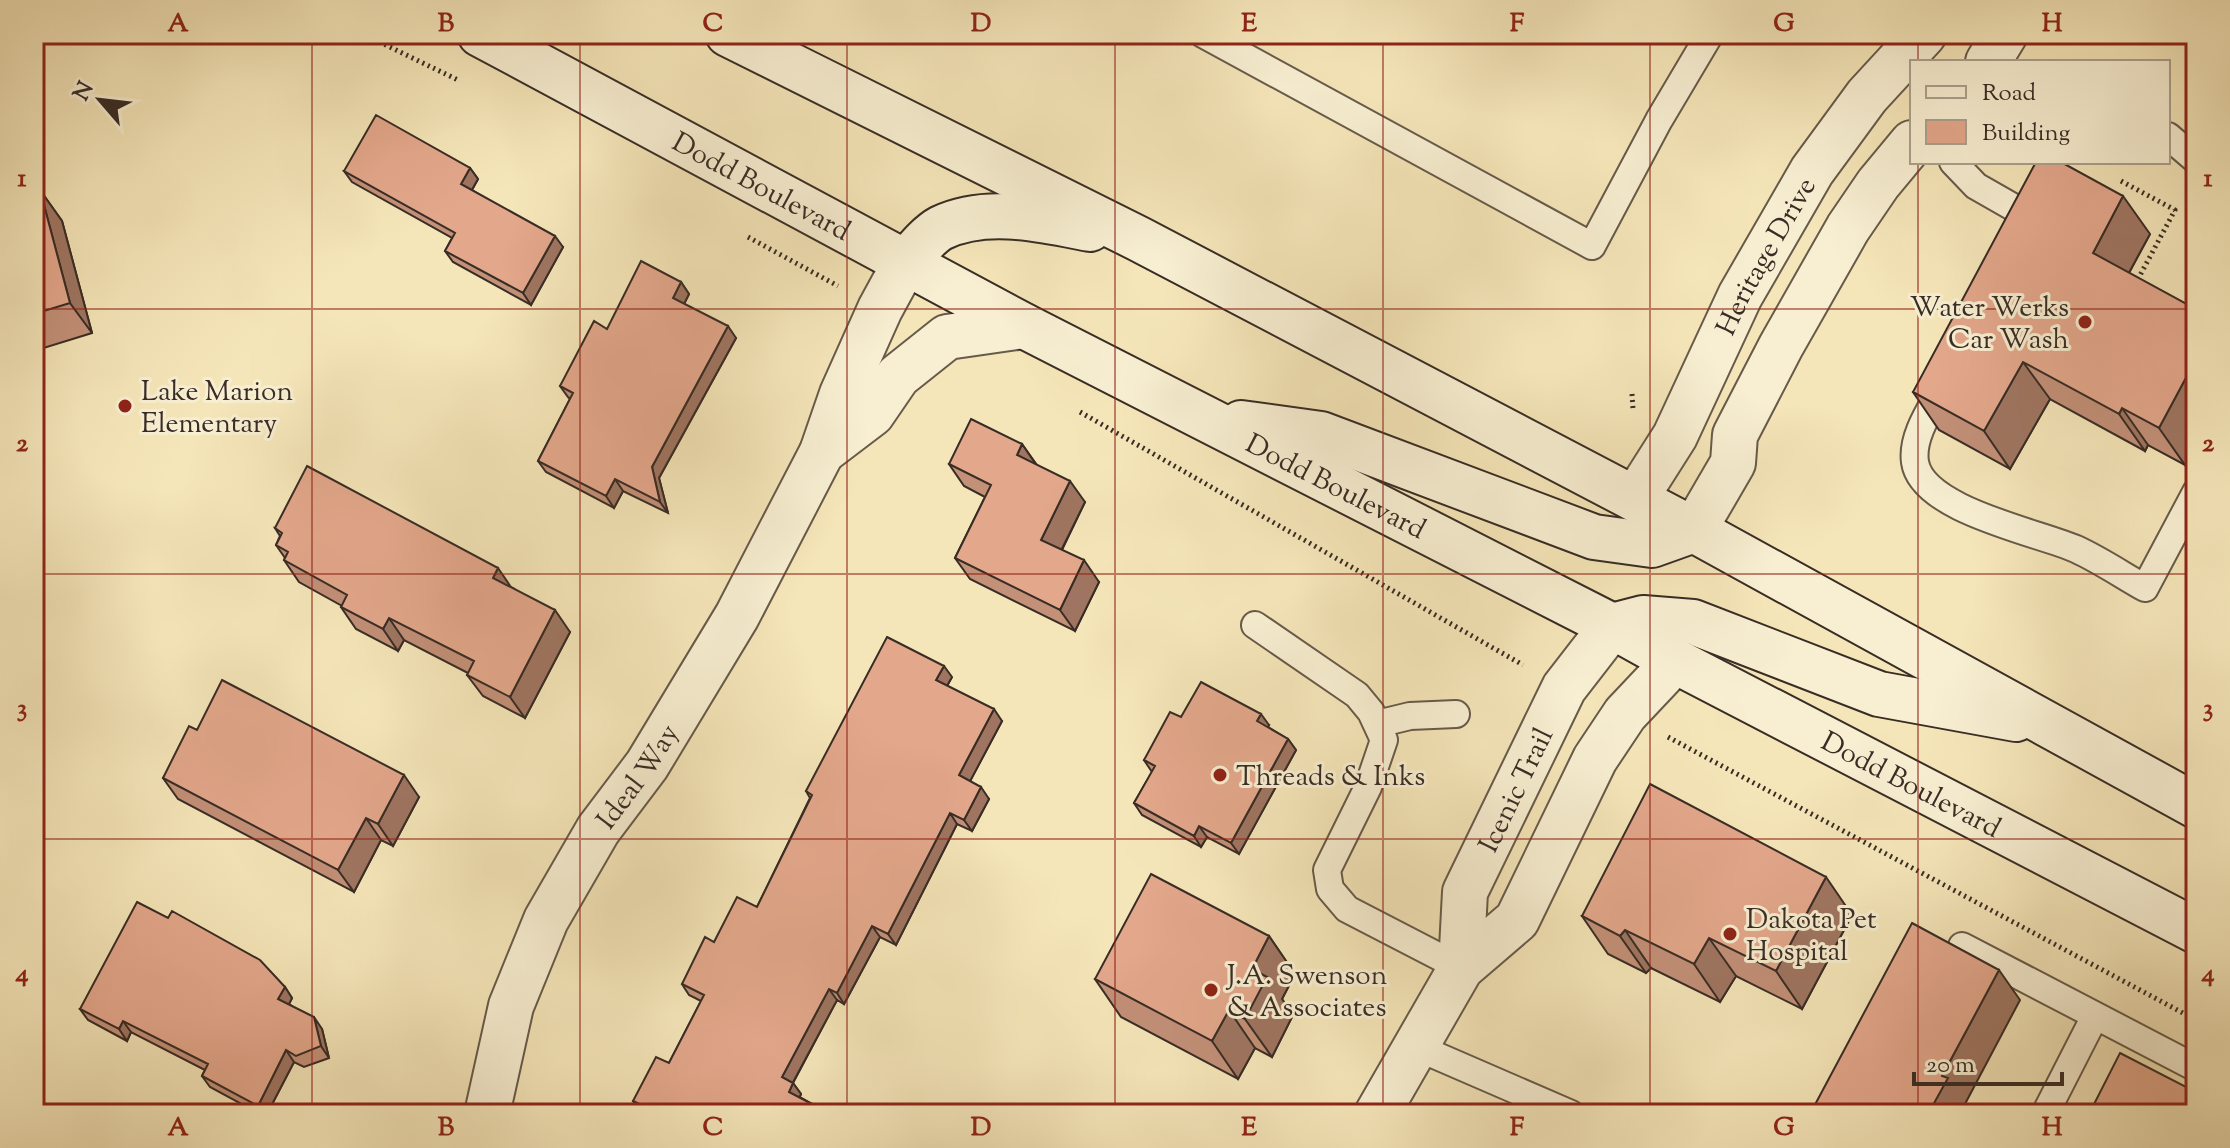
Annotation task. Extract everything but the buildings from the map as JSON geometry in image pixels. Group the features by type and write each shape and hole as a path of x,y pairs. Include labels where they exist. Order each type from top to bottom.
{"main road":[{"name":"Dodd Boulevard","path":"480,34 1024,326 1612,626 2196,931"},
{"path":"728,34 1139,239 1694,530 2196,806"},
{"name":"Heritage Drive","path":"1635,499 1675,436 1740,296 1812,171 1867,96 1924,34"},
{"path":"1989,60 2005,34"},
{"name":"Heritage Drive","path":"1694,530 1733,463 1735,435 1781,346 1848,228 1878,184 1910,145"},
{"name":"Ideal Way","path":"487,1114 511,1006 546,920 598,830 647,765 737,616 822,452 842,394 880,309 905,263 939,229 977,217 1039,219 1139,239"},
{"name":"Ideal Way","path":"822,452 872,414 898,376 947,337 1024,326"},
{"path":"1188,408 1251,426 1321,434 1594,537 1652,545 1694,530"},
{"path":"1612,626 1643,618 1693,622 1879,694 2053,726"},
{"name":"Icenic Trail","path":"1461,968 1465,892 1564,688 1612,626"},
{"name":"Icenic Trail","path":"1377,1114 1461,968 1517,920 1595,759 1625,714 1675,661"}],"lane":[{"path":"1203,34 1592,246 1659,120 1710,34"},
{"path":"2170,138 2196,160"},
{"path":"1955,164 1976,186 2032,218"},
{"path":"2017,246 2045,195"},
{"path":"1958,359 1914,445 1915,465 1924,482 1940,496 1966,509 2076,549 2145,588 2196,492"},
{"path":"1255,625 1357,695 1384,740 1368,787 1327,870 1330,889 1347,909 1461,968"},
{"path":"1377,724 1410,716 1456,714"},
{"path":"1962,946 2196,1068"},
{"path":"2045,1114 2095,1016"},
{"path":"1414,1046 1571,1114"}],"path":[{"path":"363,34 462,83"},
{"path":"2121,181 2175,210 2138,279"},
{"path":"741,232 880,309"},
{"path":"1071,407 1564,688"},
{"path":"1625,714 2196,1020"}],"place":[{"name":"Water Werks Car Wash","path":"2085,322"},
{"name":"Lake Marion Elementary","path":"125,406"},
{"name":"Threads & Inks","path":"1220,775"},
{"name":"Dakota Pet Hospital","path":"1730,934"},
{"name":"J.A. Swenson & Associates","path":"1211,990"}]}
